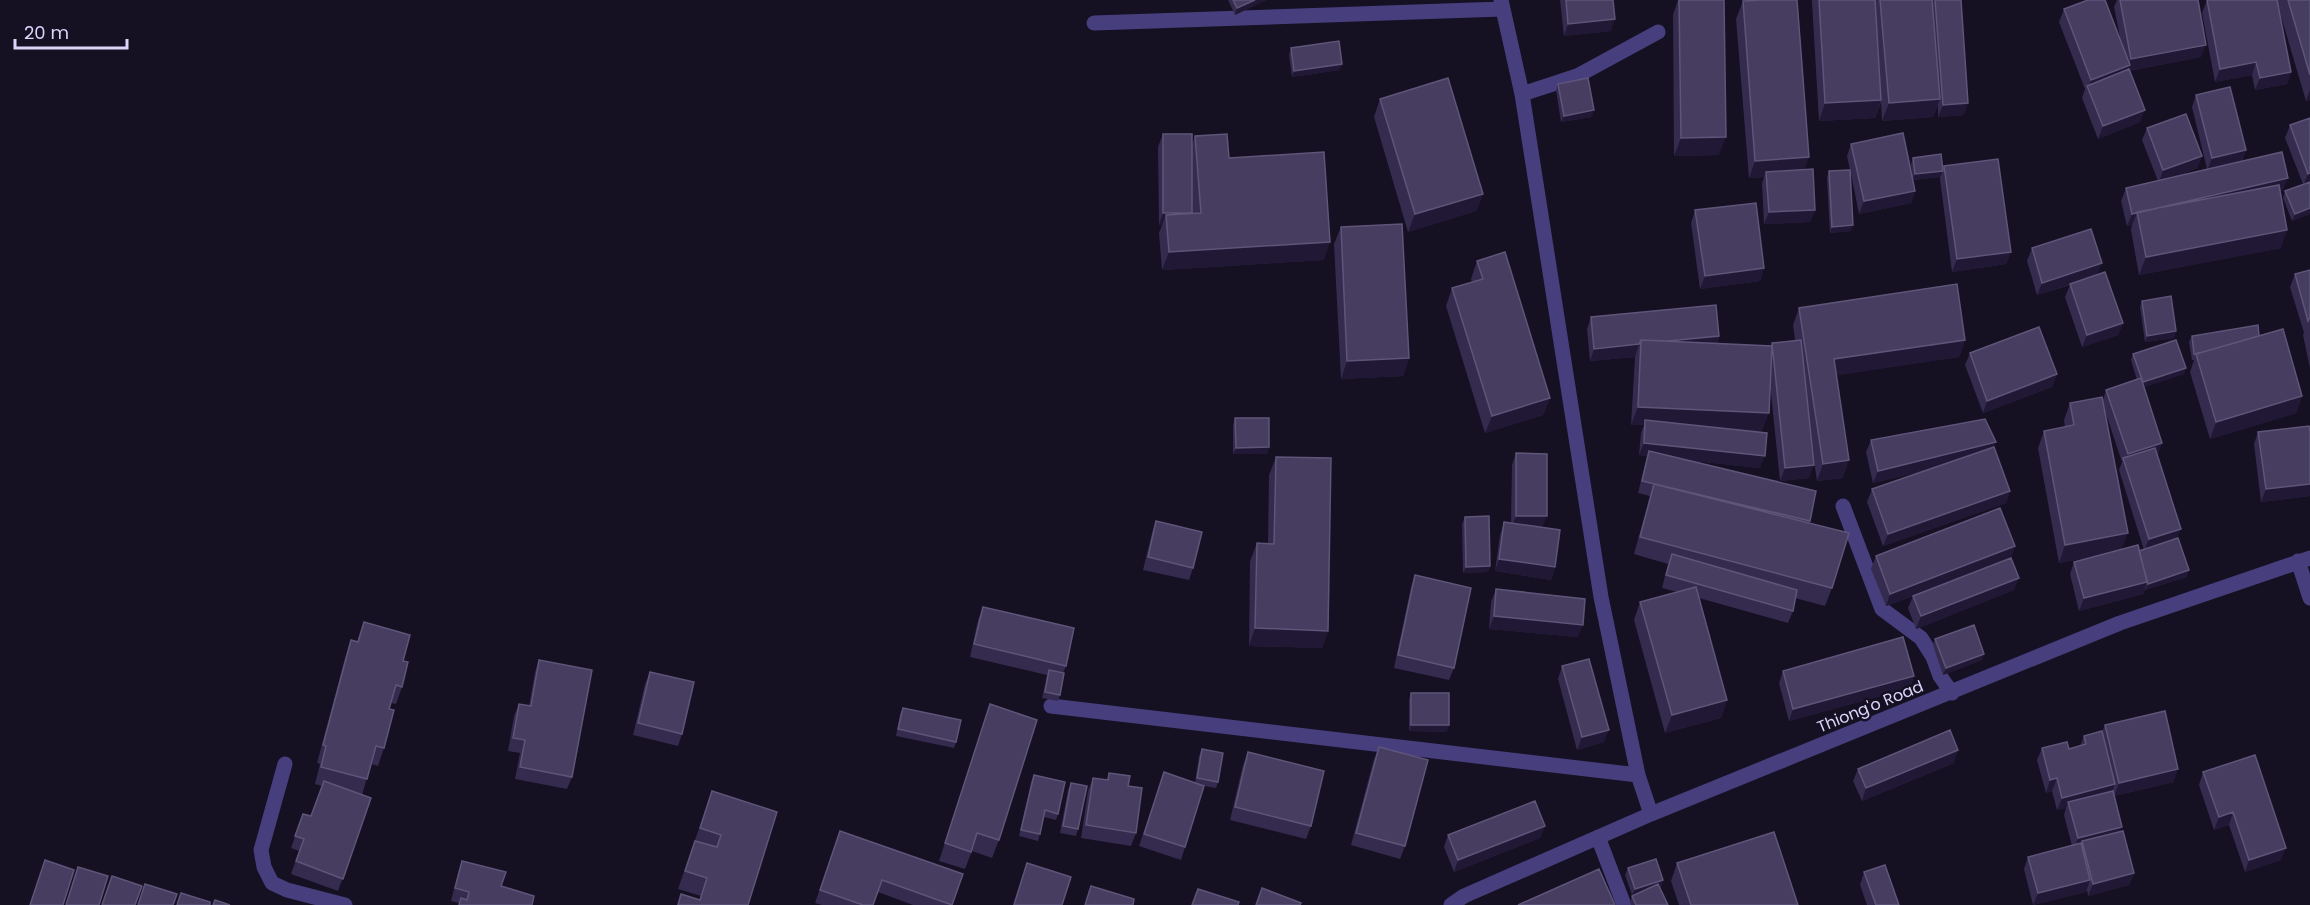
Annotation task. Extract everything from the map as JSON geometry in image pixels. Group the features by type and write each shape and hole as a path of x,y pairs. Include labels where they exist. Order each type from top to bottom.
{"street":[{"path":"1094,23 1502,4 1522,93 1601,597 1638,775 1651,814"},
{"path":"1522,93 1577,76 1658,32"},
{"path":"1843,506 1882,609 1922,638 1933,657 1940,676 1952,693"},
{"path":"2304,560 2310,598"},
{"name":"Thiong'o Road","path":"1451,905 1464,896 1651,814 2120,623 2304,560"},
{"path":"1051,706 1638,775"},
{"path":"285,764 261,850 264,867 272,883 287,890 345,905"},
{"path":"1598,837 1624,905"}],"building":[{"path":"1233,0 1255,0 1237,8"},
{"path":"1566,0 1613,0 1615,19 1568,24"},
{"path":"1679,0 1724,0 1726,137 1681,138"},
{"path":"1797,0 1809,157 1755,161 1743,1"},
{"path":"1819,0 1875,0 1881,100 1825,103"},
{"path":"1880,0 1932,0 1940,99 1889,103"},
{"path":"1935,0 1961,0 1968,103 1943,105"},
{"path":"2088,0 2105,0 2130,65 2091,80 2064,9"},
{"path":"2120,0 2198,0 2206,45 2131,59"},
{"path":"2207,0 2277,0 2291,72 2260,78 2256,62 2220,69"},
{"path":"2288,0 2310,0 2310,75"},
{"path":"1339,41 1342,64 1294,71 1291,48"},
{"path":"2129,69 2145,110 2103,126 2087,86"},
{"path":"1448,78 1483,194 1415,214 1380,99"},
{"path":"1588,78 1594,110 1564,116 1558,84"},
{"path":"2230,87 2246,150 2212,158 2196,95"},
{"path":"2186,114 2202,156 2163,170 2147,128"},
{"path":"2310,118 2310,173 2308,174 2290,125"},
{"path":"1903,133 1915,191 1864,201 1851,144"},
{"path":"1163,134 1192,134 1192,213 1163,213"},
{"path":"1227,134 1229,158 1324,152 1330,242 1169,252 1166,215 1201,213 1195,136"},
{"path":"2282,152 2288,178 2132,214 2126,188"},
{"path":"1941,154 1943,171 1915,174 1913,158"},
{"path":"1998,159 2011,252 1957,259 1944,166"},
{"path":"1813,169 1815,210 1769,212 1766,172"},
{"path":"1850,170 1853,225 1832,227 1829,171"},
{"path":"2310,182 2310,208 2295,214 2285,191"},
{"path":"2279,185 2287,230 2146,257 2137,212"},
{"path":"1756,203 1764,268 1705,276 1695,210"},
{"path":"1402,224 1409,358 1347,361 1341,227"},
{"path":"2091,229 2102,263 2042,283 2032,248"},
{"path":"1505,252 1550,398 1492,416 1452,288 1483,279 1477,261"},
{"path":"2310,270 2310,317 2308,321 2295,274"},
{"path":"2105,272 2123,323 2087,335 2070,284"},
{"path":"1957,284 1965,340 1834,359 1849,460 1823,464 1799,308"},
{"path":"2171,296 2176,331 2147,336 2142,301"},
{"path":"1716,305 1719,336 1668,341 1641,340 1639,344 1594,349 1591,317"},
{"path":"2258,325 2259,336 2194,354 2192,336"},
{"path":"2039,327 2057,374 1987,401 1970,353"},
{"path":"2283,329 2302,396 2216,422 2196,354"},
{"path":"1641,340 1772,346 1769,413 1638,407"},
{"path":"1801,340 1814,465 1785,468 1772,343"},
{"path":"2176,340 2186,368 2143,382 2133,354"},
{"path":"2141,378 2162,443 2128,454 2106,390"},
{"path":"2102,397 2128,533 2065,545 2044,431 2074,425 2070,403"},
{"path":"1235,418 1269,418 1269,447 1236,448"},
{"path":"1985,419 1996,442 1878,471 1871,440"},
{"path":"1645,420 1767,433 1765,456 1644,443"},
{"path":"2309,426 2310,484 2266,489 2258,432"},
{"path":"1994,447 2010,491 1888,534 1872,489"},
{"path":"2155,448 2181,529 2149,539 2123,458"},
{"path":"1649,451 1816,491 1810,521 1642,481"},
{"path":"1516,453 1547,454 1547,516 1516,516"},
{"path":"1276,457 1331,458 1328,631 1255,628 1257,543 1274,544"},
{"path":"1654,484 1849,533 1832,588 1640,537"},
{"path":"2000,508 2015,546 1890,594 1876,556"},
{"path":"1489,516 1490,566 1466,567 1465,517"},
{"path":"1156,521 1202,532 1193,568 1148,557"},
{"path":"1504,522 1560,530 1555,567 1499,559"},
{"path":"2178,538 2189,570 2148,584 2139,551"},
{"path":"2138,545 2147,582 2084,598 2074,562"},
{"path":"1672,554 1797,590 1793,611 1666,575"},
{"path":"2011,558 2019,578 1921,616 1913,596"},
{"path":"1415,575 1471,588 1454,668 1398,655"},
{"path":"1696,587 1727,700 1672,715 1640,602"},
{"path":"1496,589 1585,599 1583,625 1494,616"},
{"path":"983,607 1074,628 1066,666 974,644"},
{"path":"364,622 410,635 403,661 408,662 402,687 396,685 389,709 394,710 384,748 376,746 367,779 321,767 326,746 323,745 351,640 358,642"},
{"path":"1974,625 1984,654 1946,668 1935,639"},
{"path":"1903,637 1914,676 1793,709 1783,671"},
{"path":"1589,659 1609,730 1582,737 1562,666"},
{"path":"539,660 592,670 572,777 520,767 525,740 513,738 519,704 531,706"},
{"path":"1049,670 1064,673 1060,695 1045,692"},
{"path":"650,672 694,682 682,734 638,723"},
{"path":"1411,693 1449,693 1449,725 1411,725"},
{"path":"990,704 1037,720 999,840 977,833 971,852 945,843"},
{"path":"903,708 961,720 956,742 898,729"},
{"path":"2165,711 2178,769 2119,783 2105,725"},
{"path":"1950,730 1958,750 1866,788 1858,769"},
{"path":"2102,731 2115,784 2062,798 2057,778 2050,780 2042,748 2067,742 2069,749 2086,744 2084,736"},
{"path":"1379,747 1428,760 1405,846 1356,833"},
{"path":"1202,749 1223,753 1218,782 1197,778"},
{"path":"1248,752 1324,771 1311,826 1235,807"},
{"path":"2255,755 2286,848 2249,860 2233,812 2219,817 2203,772"},
{"path":"1164,772 1204,786 1185,847 1144,834"},
{"path":"1109,773 1130,776 1128,786 1142,788 1136,833 1086,825 1093,778 1108,780"},
{"path":"1034,775 1065,782 1058,814 1045,810 1040,834 1021,830"},
{"path":"324,781 371,798 343,879 296,861 304,839 295,836 303,814 311,816"},
{"path":"1071,783 1087,786 1078,829 1063,826"},
{"path":"712,791 777,812 748,905 678,905 681,894 700,900 707,878 685,871 695,841 717,847 721,835 700,828"},
{"path":"2113,791 2122,827 2078,838 2068,802"},
{"path":"1535,801 1545,826 1458,860 1448,835"},
{"path":"840,831 963,874 952,905 882,880 873,905 863,905 820,890"},
{"path":"2123,831 2134,873 2093,884 2082,841"},
{"path":"1774,832 1798,905 1691,905 1677,863"},
{"path":"2081,843 2090,880 2038,893 2028,857"},
{"path":"1656,859 1663,880 1635,889 1628,868"},
{"path":"45,860 74,870 63,905 30,905"},
{"path":"462,861 506,872 501,886 534,896 532,905 459,905 461,898 467,900 469,892 455,888"},
{"path":"1027,863 1071,877 1062,905 1014,905"},
{"path":"1885,865 1899,905 1876,905 1864,872"},
{"path":"78,867 108,876 99,905 66,905"},
{"path":"1599,869 1615,905 1518,905"},
{"path":"112,876 142,886 135,905 102,905"},
{"path":"145,884 177,894 173,905 138,905"},
{"path":"1658,884 1668,905 1636,905 1632,896"},
{"path":"1091,886 1134,899 1133,905 1085,905"},
{"path":"1262,888 1301,903 1300,905 1256,905"},
{"path":"1198,889 1239,902 1238,905 1192,905"},
{"path":"181,893 210,902 210,905 177,905"},
{"path":"215,900 230,905 213,905"}]}
